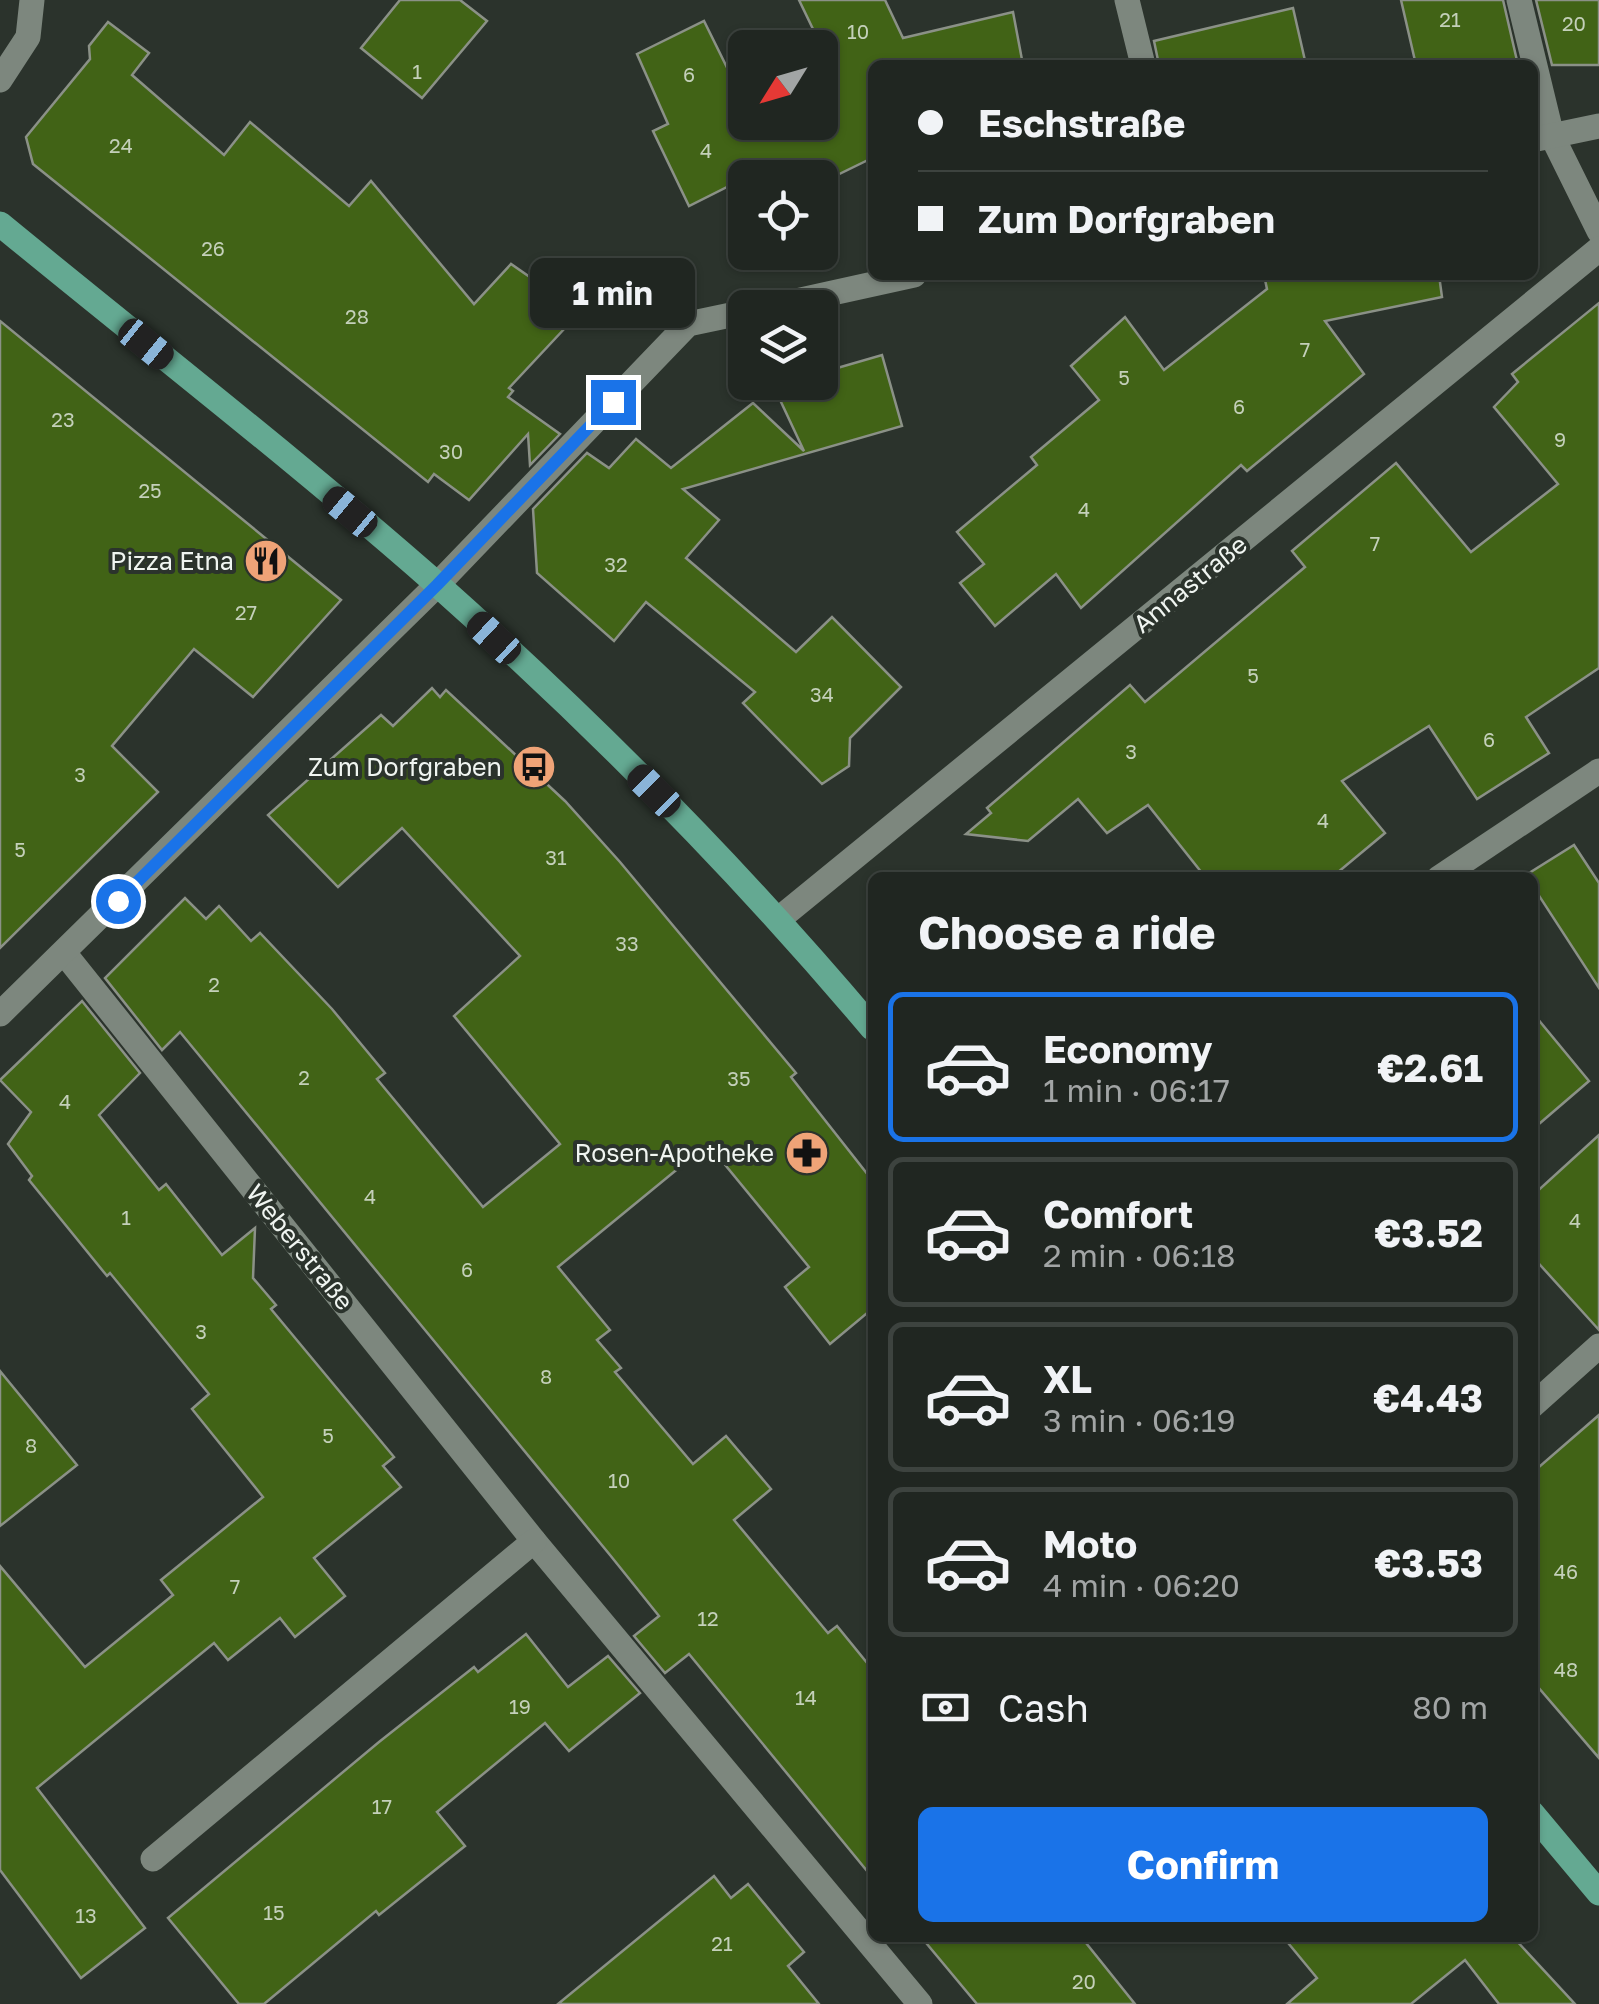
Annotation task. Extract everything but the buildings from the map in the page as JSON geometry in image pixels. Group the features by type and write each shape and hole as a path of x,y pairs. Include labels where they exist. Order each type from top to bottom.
{"main road":[{"path":"0,224 437,585 603,740 780,918 868,1023"},
{"path":"1538,1820 1599,1892"}],"street":[{"path":"0,80 28,37 32,0"},
{"path":"1127,0 1142,60"},
{"path":"1518,0 1528,60"},
{"path":"1599,126 1542,138 1599,231"},
{"name":"Annastraße","path":"780,918 1599,249"},
{"path":"838,292 891,280"},
{"path":"0,1014 437,585 688,324 728,316"},
{"path":"1448,872 1599,771"},
{"name":"Weberstraße","path":"65,954 534,1540 868,1941"},
{"path":"1538,1401 1599,1346"},
{"path":"153,1859 534,1540"},
{"name":"Weberstraße","path":"868,1942 920,2004"}],"place":[{"name":"Pizza Etna","path":"266,561"},
{"name":"Zum Dorfgraben","path":"534,767"},
{"name":"Rosen-Apotheke","path":"807,1153"}],"route":[{"path":"118,901 437,585 613,402"}]}
